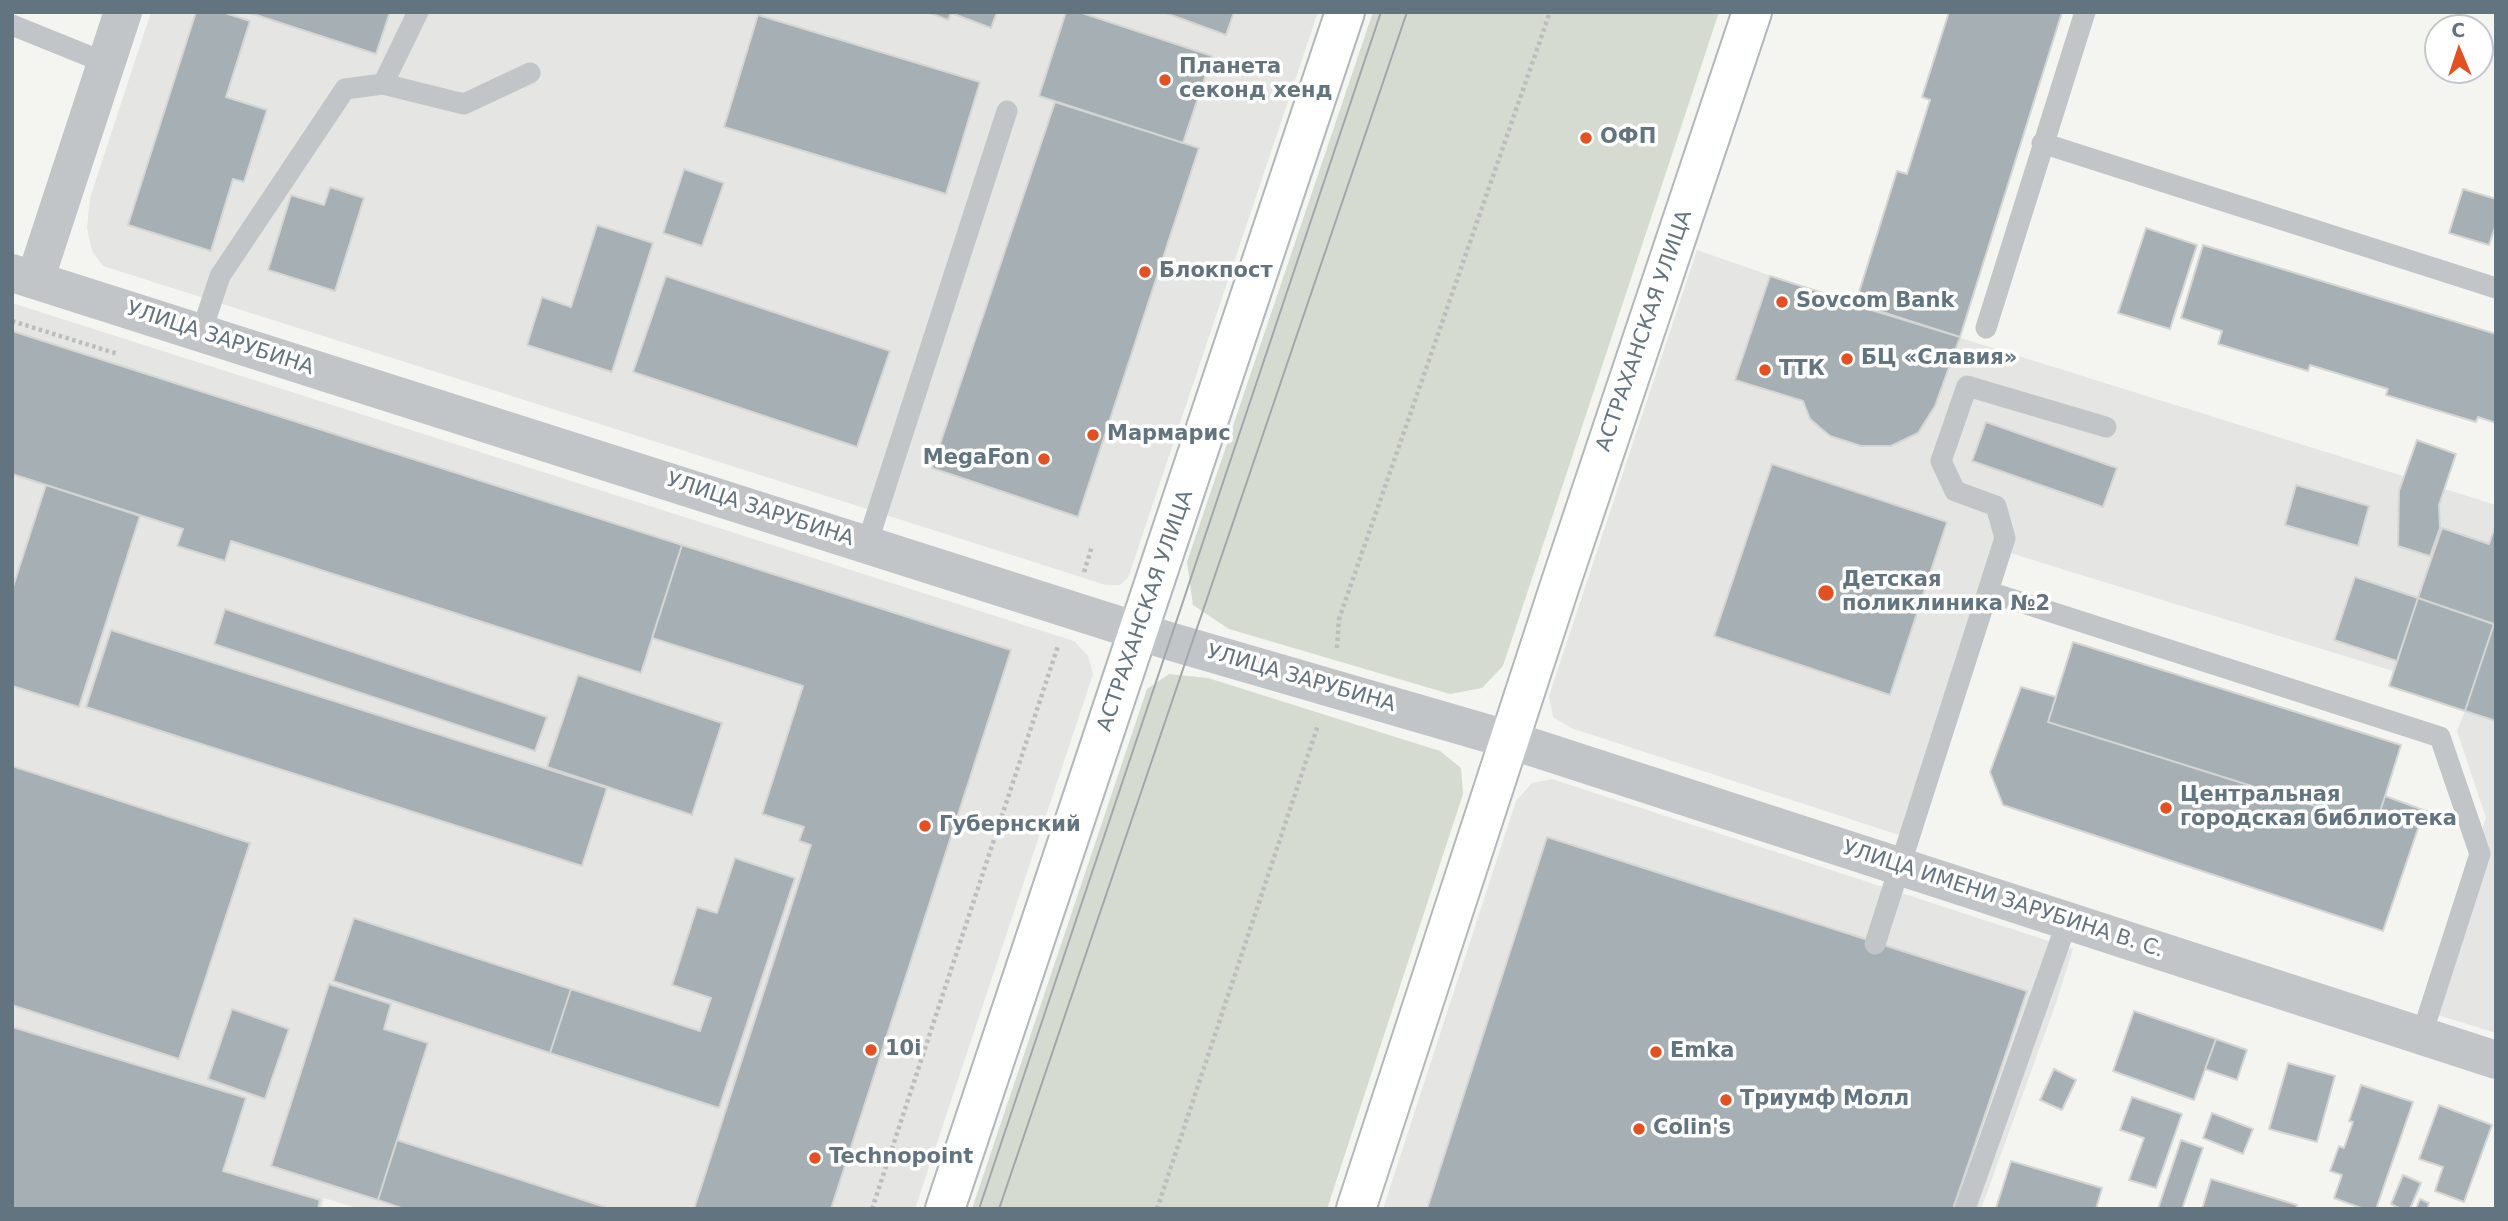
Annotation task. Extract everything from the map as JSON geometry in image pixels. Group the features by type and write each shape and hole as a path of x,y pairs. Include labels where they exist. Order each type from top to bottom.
{"main road":[{"name":"АСТРАХАНСКАЯ УЛИЦА","path":"946,1209 1345,12"},
{"name":"АСТРАХАНСКАЯ УЛИЦА","path":"1356,1209 1547,624 1752,12"}],"street":[{"path":"24,277 106,63 122,12"},
{"name":"УЛИЦА ЗАРУБИНА","path":"24,277 1169,641 1510,740"},
{"name":"УЛИЦА ИМЕНИ ЗАРУБИНА В. С.","path":"1510,740 2496,1060"}],"lane":[{"path":"383,84 418,12"},
{"path":"1986,328 2085,12"},
{"path":"12,25 106,63"},
{"path":"201,333 220,276 345,89 383,84 464,104 530,73"},
{"path":"867,544 1007,111"},
{"path":"2042,143 2496,288"},
{"path":"1875,944 2005,538 1996,506 1955,491 1941,461 1967,386 2106,427"},
{"path":"1989,592 2440,737 2480,854 2421,1037"},
{"path":"1965,1209 2067,922"}],"path":[{"path":"1337,660 1339,618 1550,12"},
{"path":"872,1209 1092,546"},
{"path":"1157,1209 1322,714"}],"shaded area":[{"path":"151,12 1318,12 1128,578 1120,585 1106,585 103,266 92,251 87,228 90,198"},
{"path":"1373,12 1719,12 1503,666 1482,688 1450,694 1229,629 1193,605 1187,562"},
{"path":"1697,250 1855,305 2496,505 2496,1033 2422,1010 2486,818 2457,731 2465,711 2389,686 2393,671 1997,549 1902,836 1571,728 1553,717 1549,696"},
{"path":"12,303 1074,641 1088,656 1093,674 915,1209 360,1209 324,1198 321,1209 12,1209"},
{"path":"1169,674 1208,678 1440,751 1461,768 1463,794 1327,1209 972,1209 1147,689"},
{"name":"Триумф Молл","path":"1552,779 2073,949 1981,1209 1383,1209 1516,801 1532,783"}],"building":[{"path":"196,12 222,12 250,21 226,97 267,110 244,182 233,179 211,251 128,225"},
{"path":"247,12 390,12 376,54"},
{"path":"928,12 997,12 991,28 951,13 948,20"},
{"path":"1066,12 1079,12 1212,56 1183,143 1039,96"},
{"path":"1163,12 1234,12 1226,35"},
{"path":"1949,12 2062,12 1960,337 1855,305 1897,171 1907,174 1930,100 1922,97"},
{"path":"758,15 980,82 946,194 724,127"},
{"path":"1055,102 1199,148 1078,517 932,468"},
{"path":"684,169 724,183 702,246 663,233"},
{"path":"330,187 364,198 335,291 268,270 291,195 324,205"},
{"path":"2463,189 2496,199 2496,224 2489,245 2449,233"},
{"path":"597,225 653,243 612,372 527,345 542,297 571,307"},
{"path":"2146,228 2197,245 2170,329 2118,313"},
{"path":"2203,245 2496,334 2496,423 2478,417 2476,422 2386,395 2388,389 2310,365 2308,371 2218,344 2222,331 2181,318"},
{"path":"666,276 890,351 857,447 633,372"},
{"name":"БЦ «Славия»","path":"1770,276 1960,337 1935,406 1918,433 1891,446 1861,446 1830,436 1810,419 1803,401 1735,380"},
{"path":"12,331 682,545 641,673 231,541 225,561 177,546 183,529 12,474"},
{"path":"1986,422 2117,468 2103,507 1972,461"},
{"path":"2417,440 2456,454 2439,505 2440,528 2430,556 2398,546 2399,491"},
{"name":"Детская поликлиника №2","path":"1772,464 1947,522 1890,695 1714,636"},
{"path":"46,485 140,516 79,707 12,686 12,590"},
{"path":"2296,485 2369,506 2358,546 2285,525"},
{"path":"2496,524 2496,625 2418,598 2442,528 2489,544"},
{"path":"682,545 1011,650 831,1209 694,1209 811,845 799,841 804,827 762,814 803,686 652,638"},
{"path":"2355,577 2418,598 2397,661 2334,640"},
{"path":"2418,598 2494,624 2465,711 2389,686"},
{"path":"225,609 547,717 535,751 214,644"},
{"path":"2494,624 2496,625 2496,721 2465,711"},
{"path":"111,630 607,788 582,866 86,707"},
{"path":"2073,642 2401,745 2376,825 2048,722"},
{"path":"578,675 722,723 692,815 547,767"},
{"name":"Центральная городская библиотека","path":"2021,687 2056,697 2048,722 2376,825 2385,796 2434,814 2424,811 2383,931 2003,805 1990,772"},
{"path":"12,766 250,843 179,1059 12,1005"},
{"name":"Триумф Молл","path":"1547,837 2027,991 1953,1209 1427,1209"},
{"path":"735,858 795,878 719,1108 550,1053 571,989 700,1031 711,998 672,985 697,907 717,913"},
{"path":"354,918 571,989 550,1053 333,981"},
{"path":"329,984 391,1004 384,1029 428,1043 378,1200 271,1166"},
{"path":"232,1009 289,1029 265,1099 208,1079"},
{"path":"2134,1011 2216,1039 2194,1100 2113,1071"},
{"path":"12,1027 246,1098 223,1171 320,1200 318,1209 12,1209"},
{"path":"2216,1039 2247,1050 2237,1080 2205,1069"},
{"path":"2288,1063 2335,1076 2317,1142 2269,1129"},
{"path":"2054,1069 2076,1080 2062,1110 2040,1100"},
{"path":"2361,1085 2413,1102 2376,1209 2364,1209 2334,1198 2342,1175 2330,1171 2339,1146 2344,1148 2353,1122 2349,1121"},
{"path":"2132,1097 2182,1114 2156,1188 2129,1180 2144,1138 2120,1130"},
{"path":"2439,1105 2492,1125 2464,1202 2435,1191 2443,1167 2419,1159"},
{"path":"2212,1113 2253,1129 2243,1154 2203,1138"},
{"path":"397,1140 605,1207 404,1209 378,1200"},
{"path":"2181,1140 2203,1148 2182,1209 2158,1209"},
{"path":"2011,1161 2102,1188 2096,1209 1996,1208"},
{"path":"2403,1175 2421,1183 2410,1209 2401,1209 2391,1204"},
{"path":"2211,1179 2297,1205 2296,1209 2202,1209"},
{"path":"2420,1199 2429,1203 2427,1209 2416,1209"}],"tram line":[{"path":"979,1209 1381,12"},
{"path":"999,1209 1407,12"}],"place":[{"name":"Планета секонд хенд","path":"1165,80"},
{"name":"ОФП","path":"1586,138"},
{"name":"Блокпост","path":"1145,272"},
{"name":"Sovcom Bank","path":"1782,302"},
{"name":"БЦ «Славия»","path":"1847,359"},
{"name":"ТТК","path":"1765,370"},
{"name":"Мармарис","path":"1093,435"},
{"name":"MegaFon","path":"1044,459"},
{"name":"Детская поликлиника №2","path":"1826,593"},
{"name":"Центральная городская библиотека","path":"2166,808"},
{"name":"Губернский","path":"925,826"},
{"name":"10i","path":"871,1050"},
{"name":"Emka","path":"1656,1052"},
{"name":"Триумф Молл","path":"1726,1100"},
{"name":"Colin's","path":"1639,1129"},
{"name":"Technopoint","path":"815,1158"}]}
